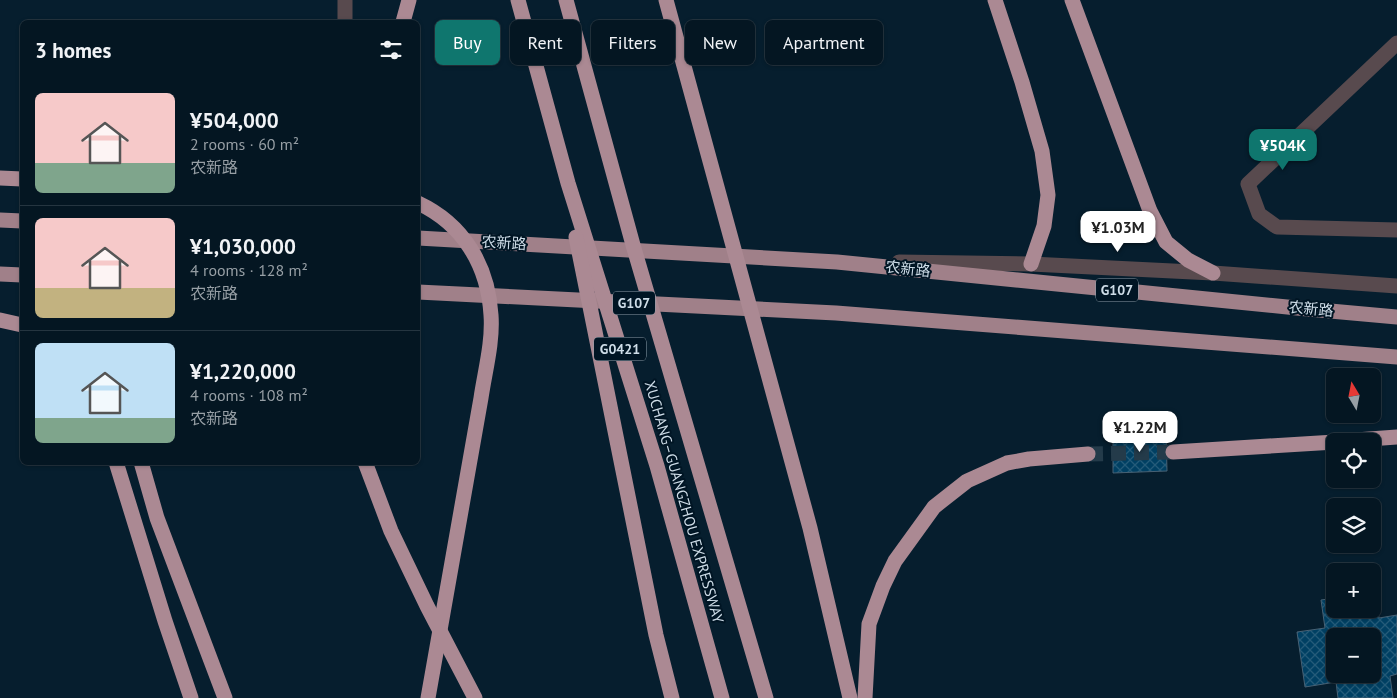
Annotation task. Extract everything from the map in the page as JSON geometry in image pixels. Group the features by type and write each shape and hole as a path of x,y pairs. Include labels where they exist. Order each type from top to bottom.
{"highway":[{"path":"404,20 409,0"},
{"name":"XUCHANG–GUANGZHOU EXPRESSWAY","path":"518,0 568,183 657,466 722,698"},
{"name":"XUCHANG–GUANGZHOU EXPRESSWAY","path":"566,0 633,245 766,698"},
{"path":"666,0 810,528 850,698"},
{"path":"995,0 1042,151 1048,195 1044,226 1031,264"},
{"path":"1072,0 1150,212 1166,242 1188,260 1213,273"},
{"path":"558,147 656,635 672,698"},
{"path":"0,178 20,179"},
{"path":"420,204 432,210 450,224 471,248 481,268 487,288 491,316 489,348 481,398 428,698"},
{"path":"0,220 20,221"},
{"name":"农新路","path":"420,238 836,262 1397,317"},
{"path":"0,274 20,275"},
{"name":"G107","path":"420,292 836,313 1397,357"},
{"path":"0,320 20,325"},
{"path":"1381,439 1397,438"},
{"path":"1173,452 1326,443"},
{"path":"865,698 869,624 880,593 895,561 934,507 966,481 1007,464 1030,459 1088,454"},
{"path":"117,465 191,698"},
{"path":"142,465 157,518 225,698"},
{"path":"366,465 391,531 427,606 475,698"}],"street":[{"path":"345,0 346,20"},
{"path":"1397,43 1248,184 1259,214 1277,227 1397,230"},
{"path":"836,262 1031,264 1213,273 1397,286"}],"building":[{"path":"1166,433 1167,471 1113,473 1113,435"},
{"path":"1326,599 1326,618 1381,618 1397,615 1397,674 1390,676 1393,698 1338,698 1336,683 1381,683 1381,628 1326,628 1326,683 1330,683 1305,687 1297,632 1325,628 1321,600"}],"tunnel":[{"path":"1088,454 1173,452"}]}
